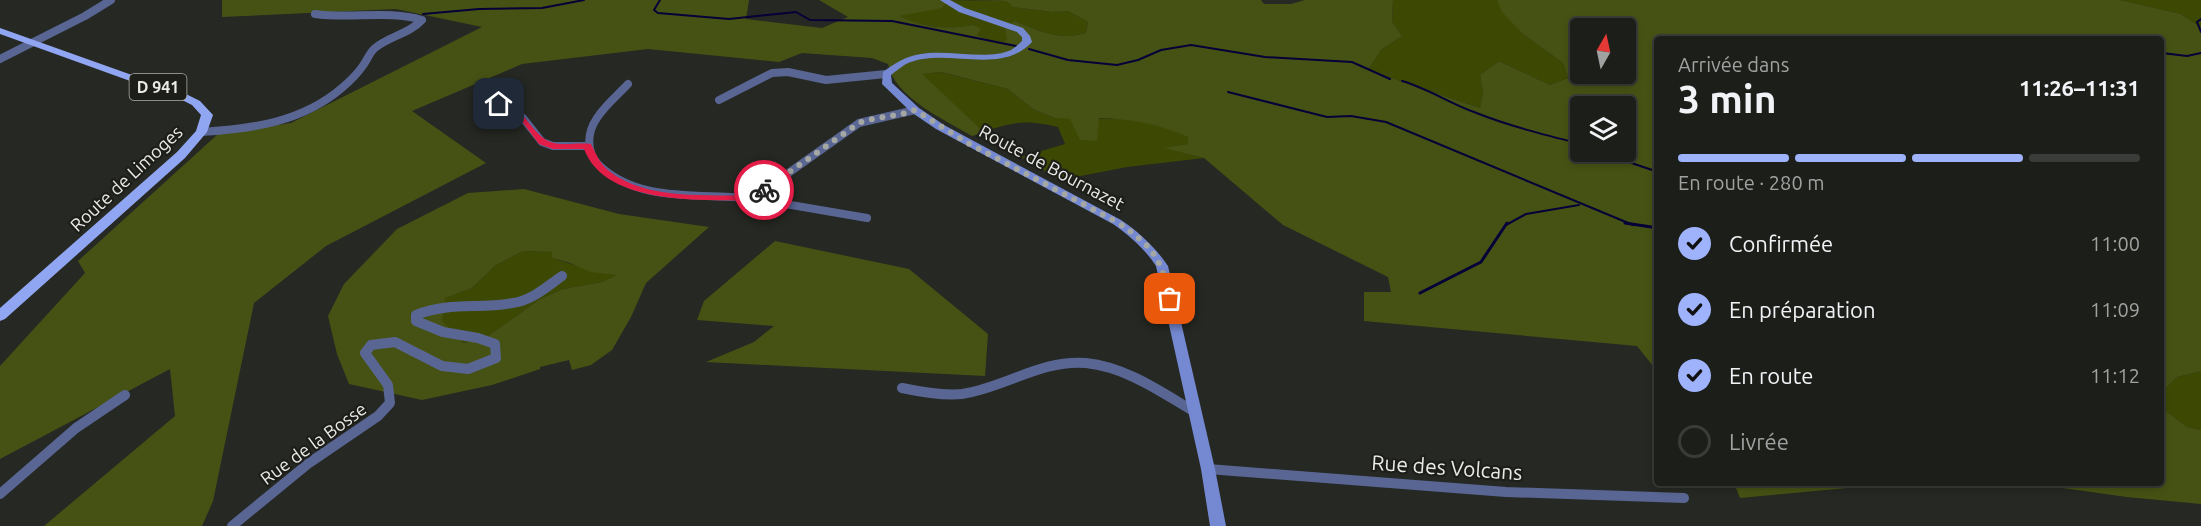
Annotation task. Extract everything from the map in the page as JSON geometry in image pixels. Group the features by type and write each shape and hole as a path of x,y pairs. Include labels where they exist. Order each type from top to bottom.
{"main road":[{"name":"Route de Limoges","path":"0,31 196,103 207,115 201,132 181,155 0,316"}],"street":[{"path":"0,59 85,16 111,0"},
{"path":"719,100 772,73 788,72 834,80 886,74 893,66 914,57 944,54 995,57 1023,47 1027,42 1026,36 1020,30 962,10 944,0"},
{"path":"201,132 256,126 286,120 305,113 324,103 344,86 364,65 369,54 376,47 407,32 422,20 409,16 337,17 315,14"},
{"name":"Route de Bournazet","path":"886,74 887,84 915,110 966,142 1117,222 1138,236 1154,252 1162,266 1208,469 1218,526"},
{"path":"628,84 596,120 588,146 591,156 604,171 619,182 638,189 678,195 756,199 867,218"},
{"path":"499,104 524,118 542,142 553,146 588,146"},
{"path":"756,199 763,191 859,123 915,110"},
{"name":"Rue de la Bosse","path":"232,526 309,463 378,416 390,403 386,378 368,362 364,353 370,345 394,342 442,366 468,369 496,358 495,344 478,338 443,332 416,321 416,315 431,308 490,307 520,302 562,276"},
{"path":"902,388 936,394 969,393 1046,368 1068,363 1091,364 1137,377 1195,412"},
{"path":"0,494 76,428 125,395"},
{"name":"Rue des Volcans","path":"1208,469 1487,490 1639,498 1684,498"}],"green space":[{"path":"222,0 749,0 746,19 822,28 848,17 819,0 948,0 942,8 899,16 917,23 935,26 973,25 981,29 977,35 1000,44 1007,40 1005,27 1015,21 1050,34 1067,36 1086,33 1088,22 1068,11 1052,12 1013,7 1006,1 967,0 1261,0 1264,4 1291,4 1305,0 1393,0 1392,22 1402,36 1381,50 1368,70 1480,108 1483,93 1480,75 1499,61 1550,85 1568,78 1563,63 1523,34 1502,12 1497,0 2120,0 2181,14 2201,27 2201,371 2177,377 2164,390 2164,36 1654,36 1654,367 1637,346 1364,321 1364,292 1391,292 1388,277 1283,225 1204,158 1164,148 1188,144 1188,137 1166,129 1134,121 1099,118 1097,141 1080,140 1070,119 1055,118 1033,109 1008,89 941,72 922,74 984,132 972,136 935,115 910,97 892,76 888,64 872,58 802,53 779,62 648,49 522,64 412,111 486,163 326,246 254,303 213,501 202,526 44,526 175,416 170,369 0,459 0,366 85,273 78,261 218,134 291,123 482,27 396,9 222,17"},
{"path":"948,0 1006,1 1013,7 1052,12 1068,11 1088,22 1086,33 1059,35 1015,21 1007,41 1000,44 977,35 973,25 935,26 916,23 898,16"},
{"path":"1393,0 1497,0 1523,34 1563,63 1568,78 1550,85 1499,61 1480,75 1483,93 1480,108 1368,70 1381,50 1402,36 1392,22"},
{"path":"2120,0 2201,0 2201,27 2181,14"},
{"path":"940,72 1008,89 1033,109 1055,118 1131,119 1164,126 1188,136 1188,144 1166,148 1204,158 1127,167 1060,180 1021,157 1065,144 1058,127 1038,123 1021,123 984,132 921,74"},
{"path":"524,189 619,214 709,227 646,283 631,317 612,350 591,365 572,370 569,360 540,367 540,369 492,385 422,400 349,384 337,354 328,316 344,284 397,229 468,193","holes":["523,251 552,252 552,258 590,272 617,275 602,282 563,289 540,299 488,336 463,343 442,321 445,298 472,288 496,265"]},
{"path":"775,241 909,269 988,334 985,376 706,362 754,342 774,326 697,320 704,301"},
{"path":"523,251 552,252 552,258 618,275 602,282 563,289 540,299 488,336 462,343 441,321 444,298 472,288 496,265"},
{"path":"2201,371 2201,430 2187,427 2164,410 2164,390 2177,377"},
{"path":"2164,410 2187,427 2201,430 2201,504 2048,486 2164,486"},
{"path":"1735,486 1868,486 1740,498"}],"waterway":[{"path":"423,14 479,9 542,8 584,0"},
{"path":"660,0 654,10 658,13 729,19 796,12 810,20 892,21 1016,46"},
{"path":"2201,19 2197,22 2201,32"},
{"path":"1029,49 1068,60 1117,65 1138,60 1161,50 1191,45 1265,57 1352,62 1390,79"},
{"path":"2164,53 2187,56 2201,53"},
{"path":"1402,81 1487,117 1570,141"},
{"path":"1228,92 1327,117 1351,116 1386,122 1630,224"},
{"path":"1628,162 1654,171"},
{"path":"1506,225 1526,214 1579,205"},
{"path":"1420,293 1481,262 1507,223"},
{"path":"1625,223 1630,224"},
{"path":"1630,224 1654,227"}],"way so far":[{"path":"764,190 859,123 915,110 966,142 1117,222 1138,236 1154,252 1162,266 1170,299"}],"route":[{"path":"499,104 524,118 542,142 553,146 588,146 591,156 604,171 619,182 638,189 660,194 756,199 764,190"}]}
